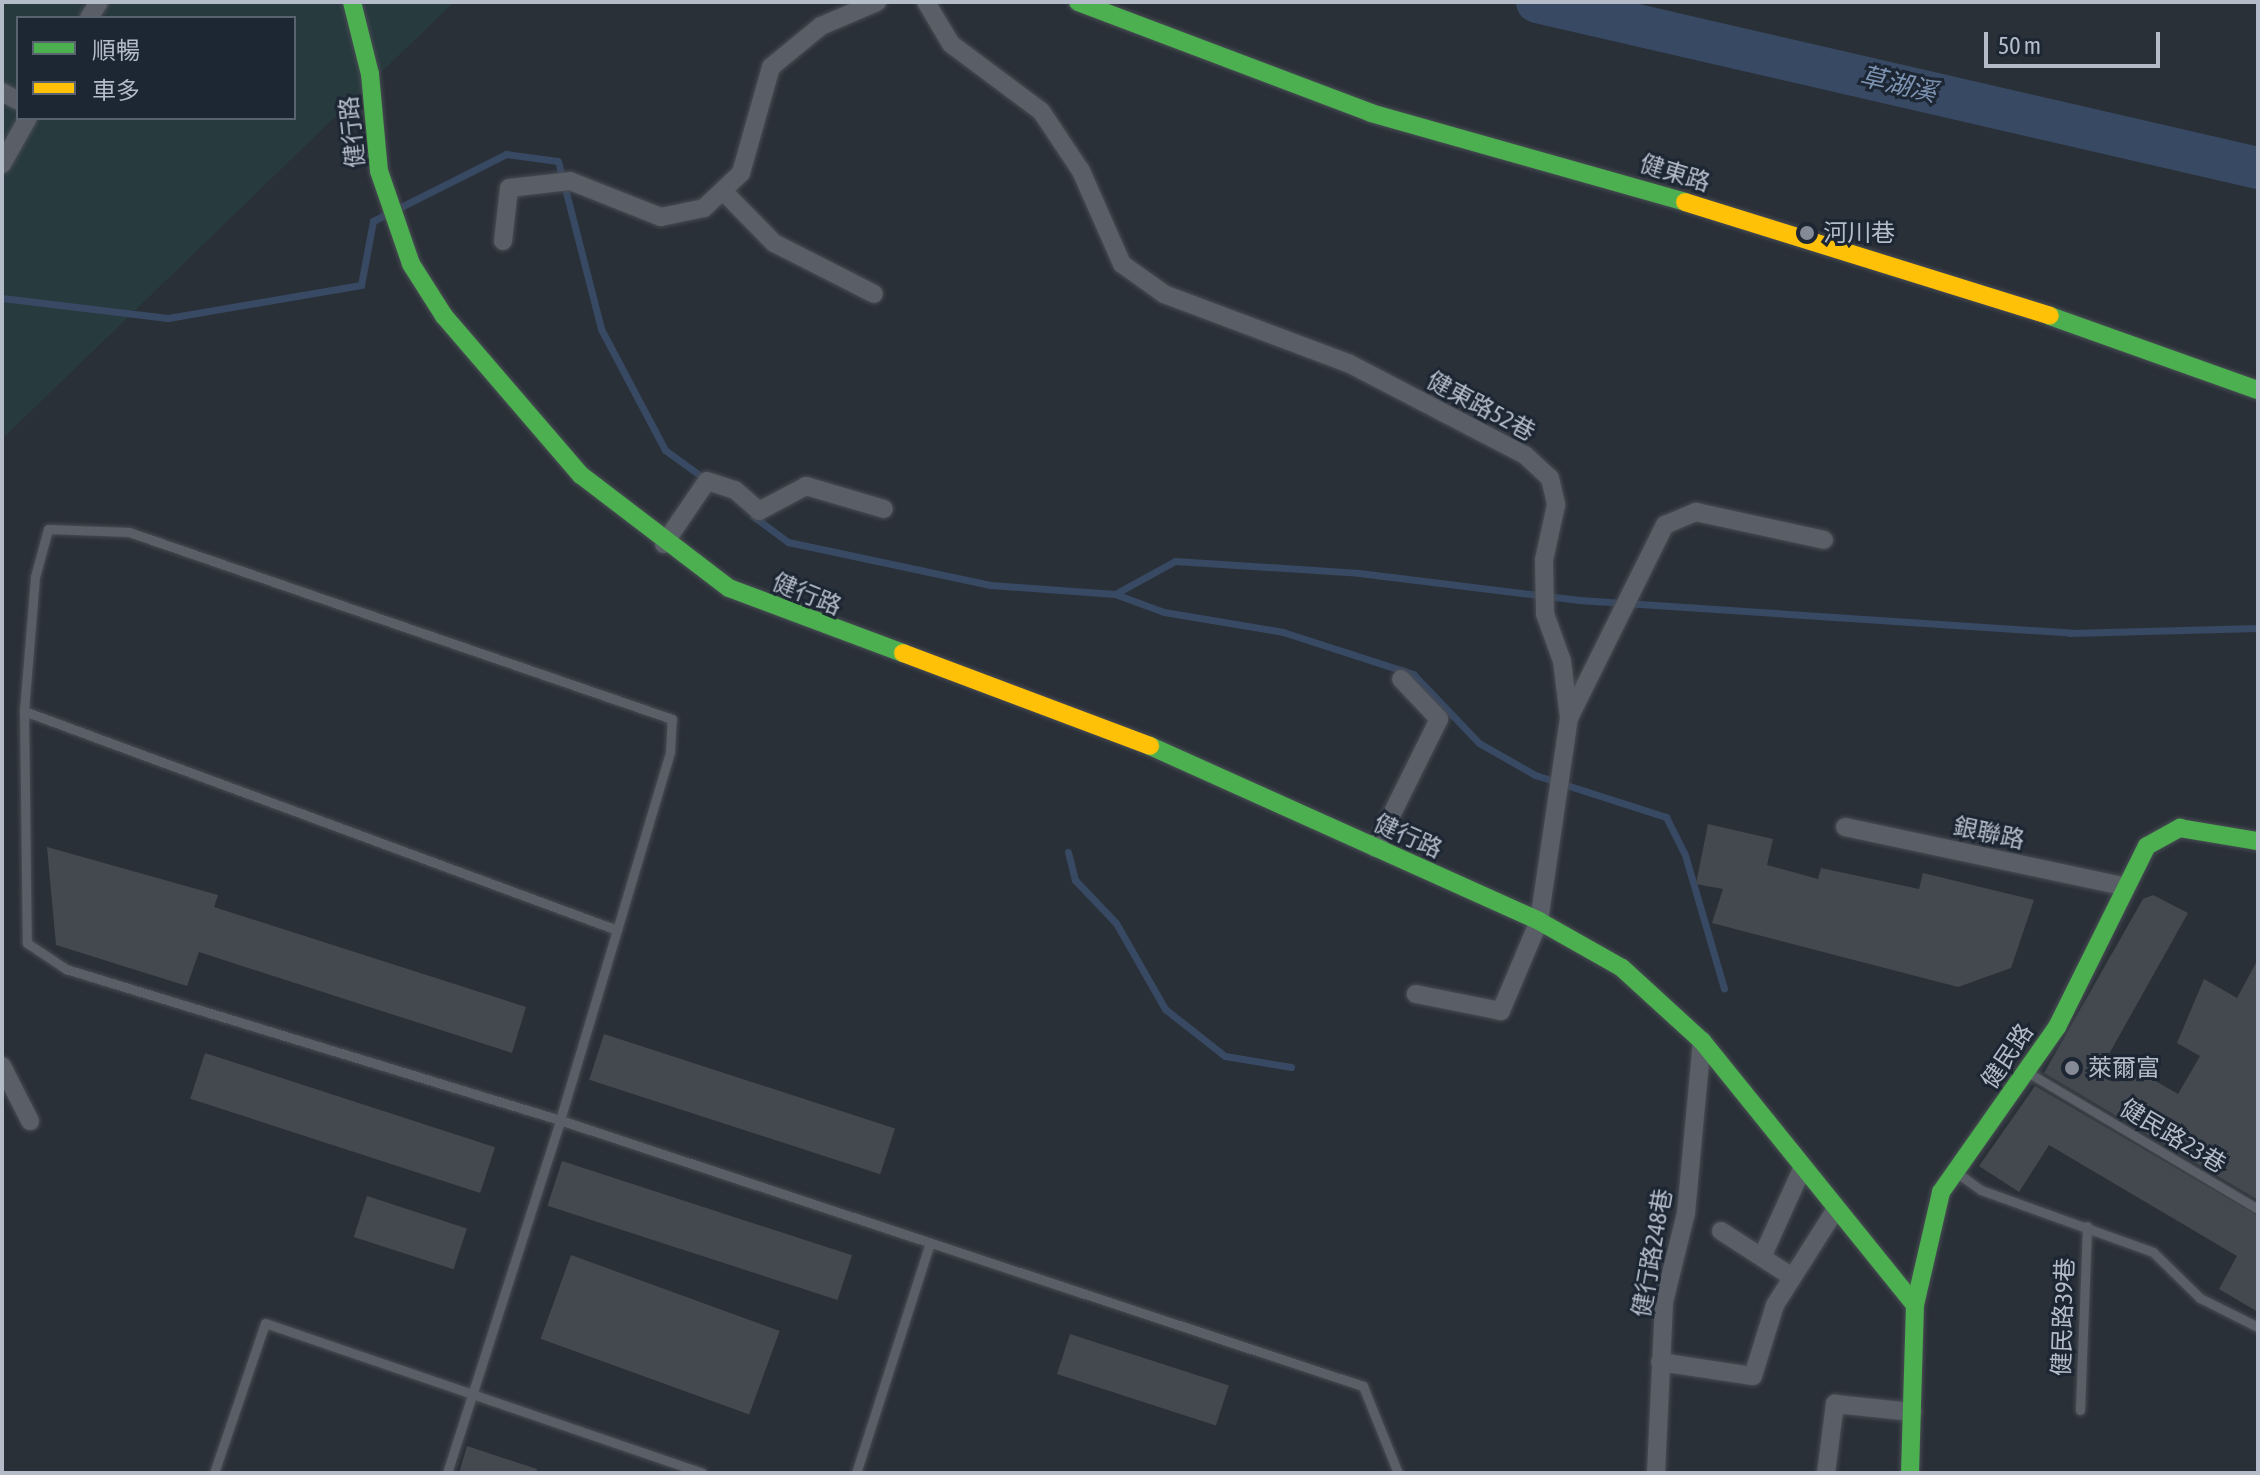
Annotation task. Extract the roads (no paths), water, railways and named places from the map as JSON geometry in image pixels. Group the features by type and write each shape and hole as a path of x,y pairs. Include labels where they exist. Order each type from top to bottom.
{"street":[{"name":"健行路","path":"352,2 370,74 379,171 417,274 573,467 664,544 775,608 1155,748 1539,921 1622,968 1702,1041 1802,1169 1915,1305"},
{"path":"503,241 509,188 570,181 661,217 704,208 741,173 771,67 821,26 877,2"},
{"name":"健東路52巷","path":"926,2 951,44 1041,111 1081,171 1122,264 1164,294 1348,363 1525,455 1550,478 1556,505 1544,560 1545,614 1562,661 1569,718"},
{"name":"健東路","path":"1078,2 1371,113 1765,225 2202,365 2258,390"},
{"path":"2,164 27,120"},
{"path":"723,191 774,243 874,294"},
{"path":"664,544 707,481 735,490 759,511 806,486 884,509"},
{"path":"1416,994 1501,1011 1539,921 1569,718 1665,525 1696,512 1824,540"},
{"path":"1375,848 1439,719 1401,679"},
{"name":"銀聯路","path":"1845,827 2122,886"},
{"name":"健民路","path":"1910,1473 1915,1305 1929,1229 1953,1171 2057,1027 2122,886 2147,846 2170,831 2195,828 2258,841"},
{"name":"健行路248巷","path":"1656,1473 1664,1302 1686,1213 1702,1041"},
{"path":"2,1066 30,1121"},
{"path":"1763,1255 1802,1169"},
{"path":"1660,1362 1753,1376 1775,1305 1836,1209"},
{"path":"1721,1231 1763,1255 1792,1277"},
{"path":"1826,1473 1835,1404 1913,1412"}],"lane":[{"path":"447,1473 560,1120 617,930 670,752 672,719 129,532 48,529 35,577 24,711 27,943 66,969 560,1120 1363,1386 1398,1473"},
{"path":"24,711 617,930"},
{"name":"健民路23巷","path":"2026,1071 2258,1209"},
{"name":"健民路39巷","path":"1953,1171 1981,1190 2153,1252 2200,1298 2258,1327"},
{"name":"健民路39巷","path":"2080,1410 2087,1226"},
{"path":"856,1473 930,1243"},
{"path":"214,1473 265,1323 702,1473"}],"waterway":[{"name":"草湖溪","path":"1537,2 2258,168"},
{"path":"2,298 168,318 361,285 373,221 506,154 558,161 601,329 665,450 705,479"},
{"path":"753,516 788,542 991,585 1115,594 1175,561 1359,573 1579,600 2070,633 2258,628"},
{"path":"1115,594 1164,612 1283,632 1413,674 1479,743 1535,775 1666,817 1685,855 1724,988"},
{"path":"1068,852 1075,880 1116,923 1165,1009 1225,1056 1291,1067"}],"place":[{"name":"河川巷","path":"1807,233"},
{"name":"萊爾富","path":"2072,1068"}]}
